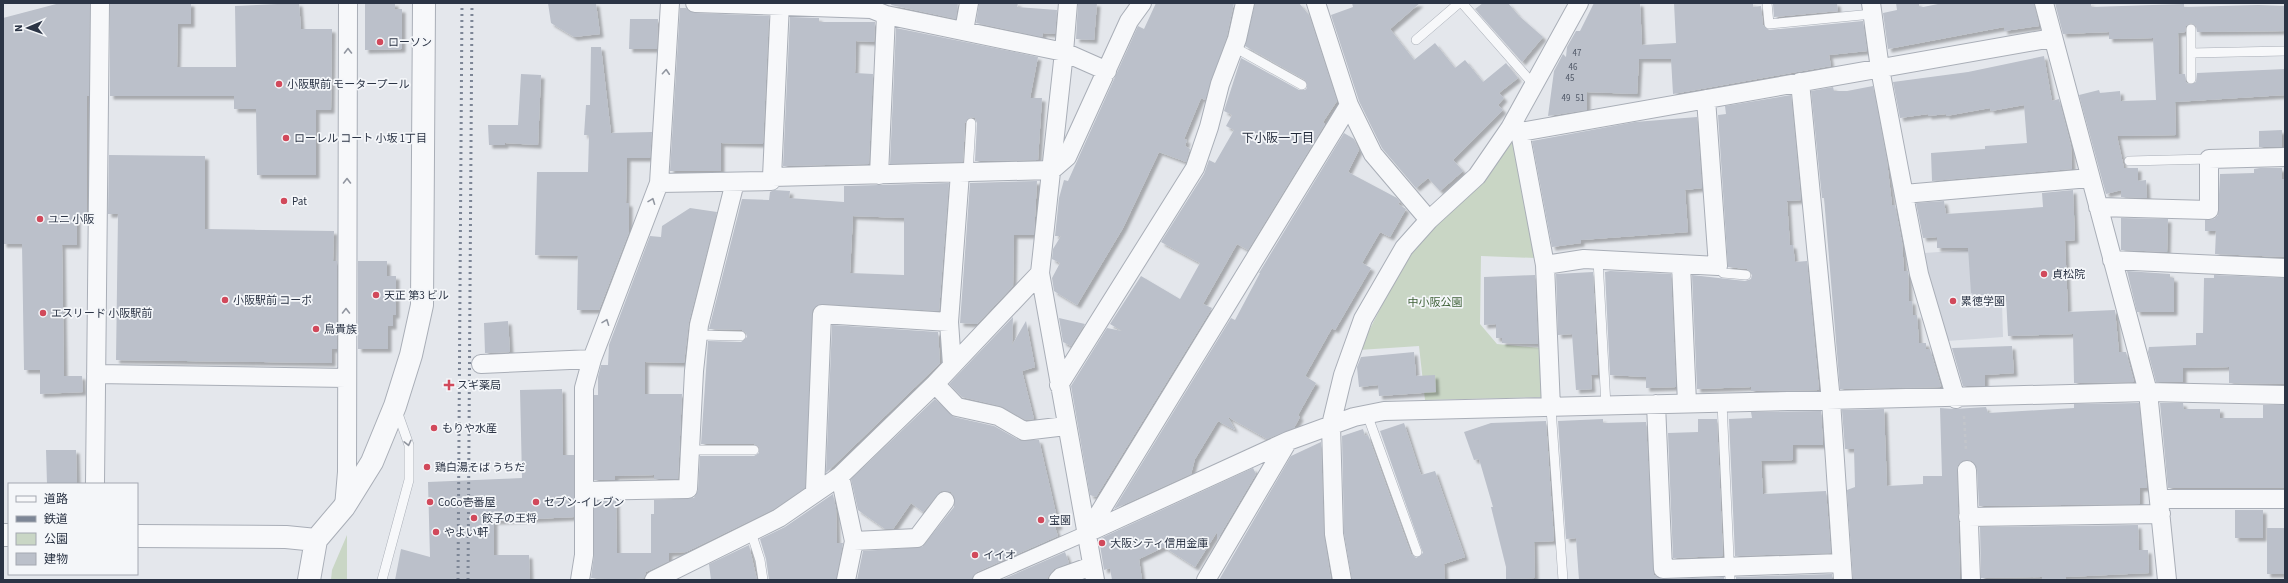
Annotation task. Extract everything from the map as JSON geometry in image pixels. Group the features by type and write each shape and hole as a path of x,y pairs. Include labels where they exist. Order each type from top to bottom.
{"street":[{"path":"95,483 100,3"},
{"path":"344,507 347,472 346,378 348,3"},
{"path":"308,580 316,540 344,507 372,462 395,406 414,346 422,305 424,3"},
{"path":"580,580 584,555 584,388 592,359 659,183 670,3"},
{"path":"695,3 876,9 964,31 1064,52 1106,71"},
{"path":"964,31 969,3"},
{"path":"1058,580 1061,577 1094,573 1066,426 1040,273 1052,170 1068,3"},
{"path":"772,177 1052,170 1067,157 1129,21 1142,3"},
{"path":"1059,385 1195,168 1209,126 1220,84 1234,47 1245,3"},
{"path":"1316,3 1350,105 1373,154 1429,220"},
{"path":"1342,580 1334,534 1331,425 1344,375 1363,319 1404,248 1429,220 1477,176 1515,130 1533,84 1579,3"},
{"path":"2044,3 2052,38 2148,392 2167,580"},
{"path":"659,183 772,181 780,5"},
{"path":"1871,8 1880,69 1919,274 1960,398"},
{"path":"876,9 879,175"},
{"path":"1515,130 1706,99 2052,38"},
{"path":"1656,404 1662,569 1730,574 1843,572 1831,402 1800,82"},
{"path":"1545,264 1598,260 1718,266 1706,99"},
{"path":"1087,533 1350,105"},
{"path":"1515,130 1545,264 1551,408"},
{"path":"2098,206 2209,210 2209,159 2285,157"},
{"path":"952,365 949,322 964,173"},
{"path":"1904,194 2090,178"},
{"path":"584,491 688,489 698,335 735,182"},
{"path":"2112,260 2285,268"},
{"path":"1681,264 1688,403"},
{"path":"654,580 780,518 840,476 935,384 1040,273"},
{"path":"816,492 822,314 949,322"},
{"path":"481,364 592,359"},
{"path":"96,374 346,378"},
{"path":"935,384 957,407 998,416 1024,431 1066,426"},
{"path":"980,580 1288,441 1331,425 1367,414 1384,411 1551,408 1688,403 1831,402 2148,392 2285,395"},
{"path":"1206,580 1288,441"},
{"path":"1967,470 1971,580"},
{"path":"840,476 854,541 846,580"},
{"path":"1968,517 2285,499"},
{"path":"854,541 917,538 945,500"},
{"path":"138,536 286,537 316,540"}],"lane":[{"path":"1767,3 1769,24 1871,8"},
{"path":"1416,40 1465,4 1533,84"},
{"path":"2191,29 2192,79"},
{"path":"1234,47 1302,85"},
{"path":"2191,53 2285,51"},
{"path":"964,173 971,123"},
{"path":"2129,161 2209,159"},
{"path":"1598,260 1606,406"},
{"path":"1718,266 1723,273 1746,275"},
{"path":"698,335 741,336"},
{"path":"1722,403 1730,574"},
{"path":"382,580 409,480 409,445 395,406"},
{"path":"1551,408 1563,580"},
{"path":"1367,414 1417,552"},
{"path":"690,450 754,450"},
{"path":"750,532 760,560 763,580"}],"path":[{"path":"1960,398 1967,470"}],"shaded area":[{"path":"2026,246 2029,299 2002,302 2003,337 1947,341 1926,275 1924,253"}],"green space":[{"name":"中小阪公園","path":"1513,138 1536,258 1481,256 1480,324 1497,344 1540,348 1543,397 1425,400 1419,346 1359,350 1412,247"},
{"path":"347,535 347,580 331,580 332,570"}],"building":[{"path":"60,3 90,3 89,96 87,96 87,215 77,215 77,245 62,245 64,376 82,376 83,392 40,394 40,370 24,370 22,244 3,244 3,18"},
{"path":"110,3 191,3 191,24 178,24 177,67 236,67 235,6 299,3 301,29 332,29 331,110 316,110 316,175 257,175 256,109 234,109 234,96 110,96"},
{"path":"365,3 395,3 395,9 402,9 402,49 365,50"},
{"path":"548,3 596,3 600,34 574,37 551,23"},
{"path":"892,3 958,3 956,19 891,5"},
{"path":"979,3 1018,3 1017,7 1057,10 1055,34 1043,33 1042,37 976,23"},
{"path":"1078,3 1097,3 1094,40 1076,39"},
{"path":"1156,3 1234,3 1227,36 1205,100 1201,98 1184,139 1187,140 1185,146 1190,149 1186,162 1159,152 1123,228 1077,305 1054,291 1052,278 1060,263 1052,259 1053,249 1061,236 1055,236 1059,198 1064,180 1068,181 1138,26 1144,29"},
{"path":"1255,3 1299,3 1309,15 1337,101 1323,122 1325,124 1248,250 1237,244 1203,304 1212,308 1096,497 1090,495 1071,386 1107,328 1122,331 1110,324 1141,276 1180,299 1200,263 1161,242 1204,174 1209,160 1215,163 1234,130 1226,126 1232,115 1224,111 1241,58 1299,90 1305,90 1307,88 1305,80 1245,46"},
{"path":"1352,3 1420,3 1390,29 1414,60 1435,43 1455,68 1465,60 1483,82 1506,63 1518,78 1499,93 1504,98 1498,105 1503,110 1453,160 1463,171 1440,191 1428,178 1416,188 1382,148 1359,101 1331,15 1353,7"},
{"path":"1483,3 1508,3 1519,16 1543,37 1522,62 1475,9"},
{"path":"1594,3 1640,3 1642,45 1676,43 1674,3 1753,3 1753,7 1761,6 1763,25 1769,30 1863,21 1867,51 1829,55 1831,66 1673,94 1671,59 1639,59 1637,94 1587,92 1587,110 1548,116 1554,71 1563,54 1566,57 1567,47 1576,31 1580,31"},
{"path":"1837,3 1838,11 1774,17 1773,4"},
{"path":"1896,3 1919,3 1919,6 1923,7 1943,3 2034,3 2039,26 2004,31 2004,27 1888,49 1883,13 1897,10"},
{"path":"2055,3 2091,3 2091,7 2184,4 2184,7 2258,5 2285,6 2285,31 2197,32 2196,26 2191,23 2186,26 2185,32 2178,33 2179,74 2185,74 2186,82 2188,84 2196,82 2197,73 2285,69 2285,95 2175,102 2176,135 2117,136 2124,168 2138,168 2138,181 2146,180 2147,198 2121,197 2121,190 2106,194 2079,95 2099,90 2100,93 2120,91 2121,101 2156,100 2153,38 2109,39 2109,32 2063,34"},
{"path":"680,8 686,8 695,13 769,16 763,144 721,143 721,171 670,171"},
{"path":"790,17 819,18 819,22 875,22 874,42 856,41 855,73 873,74 869,164 783,166"},
{"path":"630,19 658,19 657,49 629,49"},
{"path":"896,28 1038,57 1030,98 1042,98 1038,160 975,161 977,123 975,118 971,117 965,123 963,162 890,164"},
{"path":"591,47 601,47 611,133 652,132 650,158 627,158 626,203 629,203 629,232 599,310 577,310 578,256 535,255 537,172 588,172 589,135 584,135 586,105 590,105"},
{"path":"2044,56 2052,101 2059,99 2071,146 2072,169 1932,181 1931,153 1985,149 1985,146 2027,143 2024,105 1991,111 1990,108 1946,116 1946,114 1928,116 1928,114 1900,118 1893,82 1968,72"},
{"path":"521,74 541,75 538,145 505,143 505,145 489,145 488,125 518,125"},
{"path":"1873,86 1887,161 1892,205 1895,205 1902,242 1904,271 1908,271 1909,301 1912,301 1913,315 1917,315 1919,343 1926,343 1926,349 1930,349 1941,387 1840,389 1824,198 1822,198 1811,91 1833,87 1834,91 1847,91"},
{"path":"1791,95 1801,200 1787,201 1790,245 1793,245 1795,262 1807,261 1819,390 1751,391 1751,387 1697,389 1692,275 1745,281 1751,279 1752,275 1747,269 1728,267 1718,115 1726,114 1725,106"},
{"path":"1697,117 1702,188 1685,190 1688,232 1581,240 1581,243 1552,247 1532,141 1635,122"},
{"path":"2282,130 2282,147 2259,147 2259,131"},
{"path":"1344,133 1354,139 1359,150 1348,172 1397,198 1400,202 1398,204 1406,209 1390,237 1380,232 1362,263 1371,268 1335,330 1332,328 1305,376 1316,383 1298,415 1300,417 1294,428 1267,439 1228,417 1235,430 1218,421 1195,459 1191,474 1114,509 1231,318 1235,320 1259,273"},
{"name":"小阪駅前 コーポ","path":"109,155 205,156 205,229 334,231 333,261 337,261 337,349 332,349 332,363 116,360 118,214 108,214"},
{"path":"2282,168 2282,179 2285,179 2285,257 2215,254 2216,231 2205,231 2205,220 2214,219 2218,215 2220,174 2254,173 2254,169"},
{"path":"1037,181 1034,235 1014,235 1013,286 977,324 960,323 970,183"},
{"path":"949,183 939,311 823,304 813,309 805,488 774,509 686,552 669,553 669,561 646,572 644,578 627,580 591,578 594,555 594,501 616,501 617,553 651,553 651,514 654,514 654,500 694,498 698,490 700,456 754,456 759,453 759,447 754,444 701,444 708,341 741,342 747,337 746,333 742,330 709,329 742,199 769,200 770,192 774,190 790,191 789,198 844,202 844,186","holes":["853,216 904,218 904,275 850,273"]},
{"path":"2073,190 2075,240 2065,241 2068,312 2115,310 2119,352 2126,352 2134,382 2074,383 2073,334 2008,336 2006,297 1982,298 1971,293 1968,248 1937,248 1937,237 1923,238 1916,203 1944,201 1946,214 2043,207 2042,193"},
{"path":"690,208 717,212 689,322 684,363 645,362 645,394 682,394 678,479 654,479 654,475 615,476 615,480 594,480 594,395 598,395 598,377 601,365 608,365 609,345 650,236 661,237 662,226"},
{"path":"2121,218 2168,219 2167,252 2121,250"},
{"name":"天正 第3 ビル","path":"358,261 387,261 387,276 396,276 396,315 393,315 393,326 388,326 388,349 358,349"},
{"path":"2127,271 2170,274 2170,278 2174,278 2174,312 2137,312"},
{"path":"1593,272 1598,375 1591,375 1592,389 1576,390 1572,334 1558,335 1556,274"},
{"path":"1605,272 1671,274 1676,387 1646,388 1646,377 1610,375"},
{"path":"1535,275 1538,344 1502,343 1502,338 1496,338 1496,324 1484,325 1484,277"},
{"path":"2214,275 2284,278 2285,384 2229,383 2229,367 2183,368 2183,382 2156,382 2148,352 2149,347 2196,345 2196,333 2203,333 2204,278 2214,278"},
{"path":"1013,317 1012,345 1026,321 1035,367 1022,371 1034,419 1026,420 1000,406 962,397 949,384"},
{"path":"1059,318 1085,324 1071,346 1063,342"},
{"path":"508,321 510,352 485,353 484,323"},
{"path":"832,325 938,332 940,363 826,473"},
{"path":"2012,346 2014,373 1985,375 1985,386 1963,386 1952,348"},
{"path":"1414,352 1416,376 1435,375 1436,392 1379,396 1378,385 1359,387 1357,367 1361,357"},
{"path":"562,389 563,455 574,455 574,517 494,521 494,555 529,555 530,580 395,580 401,549 430,557 428,482 522,478 520,390"},
{"path":"935,399 954,417 994,426 1019,440 1039,440 1059,526 1055,527 1058,536 977,572 972,580 857,580 863,551 922,547 954,507 954,497 951,492 941,491 923,512 911,503 893,529 885,529 858,510 851,479"},
{"path":"2139,403 2147,488 2140,488 2140,504 1979,506 1977,469 1972,461 1966,460 1958,465 1957,470 1960,579 1853,580 1847,490 1855,487 1854,449 1845,449 1842,410 1884,409 1887,486 1923,484 1923,476 1942,476 1940,408 1954,409 1986,407 1988,413 2074,408 2074,404"},
{"path":"2160,403 2183,403 2184,409 2220,409 2220,418 2263,418 2263,405 2285,405 2285,488 2168,488"},
{"path":"1821,411 1823,445 1793,445 1793,460 1761,461 1763,494 1826,491 1831,553 1735,556 1729,419 1752,418 1751,412"},
{"path":"1603,419 1603,423 1646,422 1654,575 1663,579 1724,577 1724,580 1579,580 1576,538 1566,539 1558,421"},
{"path":"1698,419 1717,419 1723,556 1673,558 1668,433 1698,432"},
{"path":"1546,421 1554,541 1534,542 1535,578 1506,579 1506,567 1491,507 1493,507 1479,459 1474,460 1464,432 1491,423"},
{"path":"1404,423 1421,475 1435,471 1465,557 1444,564 1445,580 1352,580 1344,533 1342,436 1363,429 1365,436 1368,435 1411,554 1416,558 1423,553 1380,431"},
{"path":"1321,442 1324,534 1331,580 1219,580 1291,456"},
{"path":"46,450 76,450 77,483 47,483"},
{"path":"1253,468 1256,474 1217,540 1217,532 1195,567 1164,547 1139,559 1142,580 1112,580 1110,568 1104,570 1099,539"},
{"path":"833,494 836,509 837,543 843,543 836,580 769,580 766,559 760,539 785,527"},
{"path":"2235,510 2263,510 2263,538 2235,538"},
{"path":"2138,525 2139,550 2148,550 2149,573 2066,577 2066,580 2042,580 2042,577 1981,578 1980,527"},
{"path":"2267,528 2285,528 2285,574 2267,574"},
{"path":"749,545 757,580 711,580 709,564"},
{"path":"1065,552 1069,563 1054,569 1046,580 1001,580"},
{"path":"1832,574 1832,580 1736,580 1736,577"}],"railway":[{"path":"458,580 462,3"},
{"path":"468,580 472,3"}],"place":[{"name":"ローソン","path":"380,42"},
{"name":"小阪駅前 モータープール","path":"279,84"},
{"name":"ローレル コート 小坂 1丁目","path":"286,138"},
{"name":"Pat","path":"284,201"},
{"name":"ユニ 小阪","path":"40,219"},
{"name":"貞松院","path":"2044,274"},
{"name":"天正 第3 ビル","path":"376,295"},
{"name":"小阪駅前 コーポ","path":"225,300"},
{"name":"累徳学園","path":"1953,301"},
{"name":"エスリード 小阪駅前","path":"43,313"},
{"name":"鳥貴族","path":"316,329"},
{"name":"スギ薬局","path":"449,385"},
{"name":"もりや水産","path":"434,428"},
{"name":"鶏白湯そば うちだ","path":"427,467"},
{"name":"CoCo壱番屋","path":"430,502"},
{"name":"セブン-イレブン","path":"536,502"},
{"name":"餃子の王将","path":"474,518"},
{"name":"宝園","path":"1041,520"},
{"name":"やよい軒","path":"436,532"},
{"name":"大阪シティ信用金庫","path":"1102,543"},
{"name":"イイオ","path":"975,555"}],"district":[{"name":"下小阪一丁目","path":"1278,138"}]}
